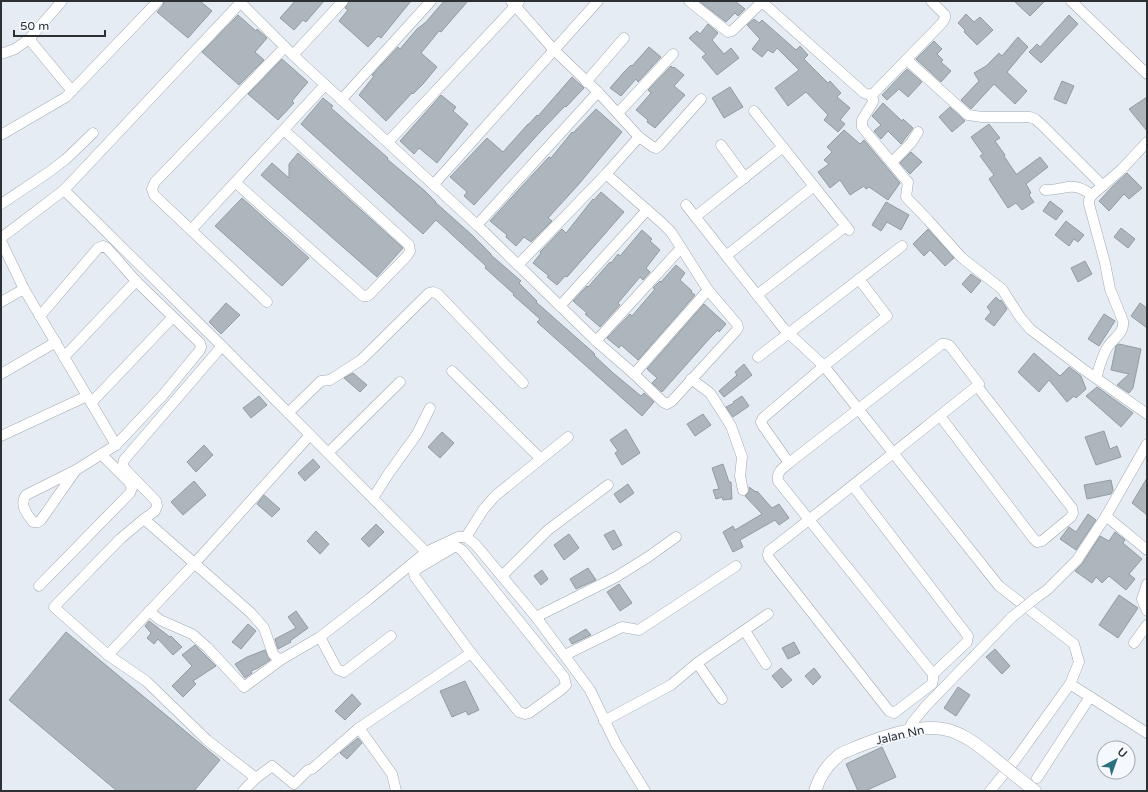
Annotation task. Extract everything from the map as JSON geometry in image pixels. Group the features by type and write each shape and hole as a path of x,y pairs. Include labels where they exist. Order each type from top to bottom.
{"street":[{"path":"1,54 15,49 29,39 62,1"},
{"path":"1,135 62,99 72,91 158,1"},
{"path":"293,55 343,1"},
{"path":"341,100 431,1"},
{"path":"434,184 598,1"},
{"path":"689,1 728,32 732,31 761,1 864,93 870,94 876,92 942,23 945,15 931,1"},
{"path":"1071,1 1147,74"},
{"path":"116,444 24,289 1,239 64,190 241,2 293,55 434,184 596,341 667,404 672,401 738,328 737,324 708,290 671,232 606,174"},
{"path":"388,142 515,3 554,50 598,92 639,137 653,147 656,148 701,99"},
{"path":"586,82 624,38"},
{"path":"29,39 72,91"},
{"path":"267,302 154,195 152,189 153,185 285,47"},
{"path":"618,113 674,54"},
{"path":"907,60 968,115 982,118 1030,117 1035,119 1103,186"},
{"path":"191,230 325,85"},
{"path":"477,225 598,92"},
{"path":"870,94 873,102 862,120 862,126 908,182 906,197 919,209 962,258 1002,290 1030,329 1147,414"},
{"path":"754,111 848,228 757,295"},
{"path":"236,183 363,296 370,294 407,256 410,251 409,245 284,130"},
{"path":"892,162 911,143 918,132"},
{"path":"1,204 66,159 92,133"},
{"path":"518,265 606,174 639,137"},
{"path":"1096,378 1106,348 1124,326 1110,289 1089,200 1092,195 1122,169 1147,142"},
{"path":"721,145 745,178"},
{"path":"695,217 783,147"},
{"path":"726,256 814,186"},
{"path":"1045,190 1053,190 1067,186 1077,187 1092,195"},
{"path":"64,190 222,346 429,556"},
{"path":"686,205 789,333 824,366 999,586 1074,644 1079,662 1070,684 1016,759 990,791"},
{"path":"560,306 647,210"},
{"path":"40,316 98,248 103,246 107,248 136,281 172,318 200,343 201,347 163,396 116,444 76,470 26,495 23,500 23,504 33,522 38,522 41,520 76,470"},
{"path":"758,357 902,246"},
{"path":"596,341 681,248"},
{"path":"789,463 762,426 761,422 763,418 824,366 887,316 859,279"},
{"path":"64,357 136,281"},
{"path":"1,302 24,289"},
{"path":"634,374 708,290"},
{"path":"288,413 321,382 330,380 361,360 429,293 433,292 438,294 523,383"},
{"path":"1,436 89,400 172,318"},
{"path":"1,374 56,342"},
{"path":"940,416 1037,542 1042,541 1072,516 1072,508 977,386 978,384 950,346 946,344 942,344 789,463 779,472 777,476 778,481 809,520 933,674 932,684 894,713 889,711 768,558 769,551 809,520 853,486 894,454 940,416 977,386"},
{"path":"222,346 124,460 123,465 126,469 156,501 157,506 155,511 120,540 54,607 108,655 146,681 207,740 256,778"},
{"path":"452,371 541,459"},
{"path":"691,379 710,393 731,426 742,457 740,476 743,490"},
{"path":"328,453 400,382"},
{"path":"373,498 388,473 417,434 430,408"},
{"path":"108,655 194,564 310,435"},
{"path":"466,537 483,510 495,496 568,437"},
{"path":"908,731 924,707 1012,617 1047,590 1077,560 1106,516 1147,444"},
{"path":"39,586 130,494 132,488 129,482 102,454"},
{"path":"502,576 548,530 608,485"},
{"path":"853,486 968,636 967,642 933,674"},
{"path":"1106,516 1147,550"},
{"path":"144,519 258,621 264,628 273,654 277,658 282,659"},
{"path":"149,611 160,620 192,634 207,647 244,687 282,659 320,637 369,599 429,556 458,537 466,537 475,544 536,617 590,690 616,744 645,791"},
{"path":"536,617 616,577 676,537"},
{"path":"454,547 462,550 564,677 566,685 529,713 522,714 471,653 415,577 414,573 429,556 454,547"},
{"path":"565,655 622,627 639,630 736,566"},
{"path":"1147,584 1142,598 1147,612"},
{"path":"604,721 671,685 697,663 768,614"},
{"path":"1134,644 1147,625"},
{"path":"745,630 766,664"},
{"path":"320,637 337,668 344,672 391,636"},
{"path":"243,791 256,778 272,766 294,784 308,770 312,769 359,728 471,653"},
{"path":"697,663 722,700"},
{"path":"1070,684 1147,734"},
{"path":"1037,778 1090,697"},
{"path":"359,728 392,774 396,791"},
{"name":"Jalan Nn","path":"815,791 818,781 824,771 839,755 868,742 908,731 932,728 952,731 977,745 1035,791"}],"building":[{"path":"164,1 200,1 212,11 188,38 157,12 163,5"},
{"path":"295,1 324,1 306,22 303,20 294,30 280,18"},
{"path":"349,1 411,1 381,38 378,36 368,47 339,21 348,10 345,8"},
{"path":"444,1 468,1 441,32 439,31 421,53 437,67 423,84 413,94 412,93 386,121 359,95 374,76 372,75 398,47 400,49"},
{"path":"699,1 735,1 745,9 738,16 735,13 726,22"},
{"path":"1014,1 1045,1 1030,16"},
{"path":"966,14 974,22 980,17 993,30 977,45 964,32 965,30 958,23"},
{"path":"238,15 256,31 257,29 267,38 255,52 264,60 239,85 202,52"},
{"path":"1069,15 1078,24 1041,63 1029,52 1037,44 1040,47"},
{"path":"754,19 759,23 762,20 796,50 800,46 808,55 804,59 828,83 830,81 841,93 837,97 850,108 840,120 845,124 838,132 824,120 828,115 806,92 788,106 775,88 799,70 777,48 773,53 768,50 762,57 752,49 760,39 747,25"},
{"path":"708,24 718,33 712,40 724,54 731,48 739,58 717,75 702,57 706,54 689,38 697,31 700,34"},
{"path":"1018,37 1028,47 1007,72 1027,91 1015,104 994,84 971,109 961,100 979,81 974,73 986,66 999,53 1002,56"},
{"path":"934,41 942,49 937,54 943,60 941,62 951,71 941,82 916,59"},
{"path":"649,47 661,57 638,82 636,79 621,96 610,88 624,72 631,65 632,66"},
{"path":"282,59 308,82 292,101 294,103 278,120 248,94"},
{"path":"671,66 684,75 674,86 685,95 655,128 636,110 651,93 648,90"},
{"path":"907,69 922,82 908,97 899,89 887,100 882,95"},
{"path":"572,77 584,88 541,131 474,205 464,196 467,192 450,177 487,138 503,152 528,124 537,115 538,116"},
{"path":"1062,81 1074,86 1066,104 1054,99"},
{"path":"730,87 743,107 724,118 712,98"},
{"path":"441,95 456,107 453,111 468,124 437,163 419,148 414,154 400,141"},
{"path":"1147,97 1147,131 1129,109"},
{"path":"323,98 333,106 331,108 425,191 491,255 521,281 519,283 537,301 536,302 595,354 594,355 612,372 641,396 644,393 654,402 642,416 537,322 540,319 513,295 514,294 485,268 486,266 436,220 423,234 301,124"},
{"path":"883,103 902,121 903,119 913,128 901,144 888,131 881,139 874,131 881,125 872,116"},
{"path":"950,107 965,121 952,132 939,117"},
{"path":"596,109 622,132 579,184 548,218 552,221 531,242 524,237 516,246 506,237 507,235 490,221 549,157 551,158 572,132 573,133"},
{"path":"989,124 1000,138 995,141 1016,174 1040,157 1048,167 1026,184 1031,193 1029,195 1034,202 1022,210 1016,203 1008,208 989,179 994,175 980,156 983,154 971,137"},
{"path":"844,130 860,144 864,140 900,183 888,200 869,187 866,189 864,186 850,195 840,180 830,188 818,172 829,164 824,160 832,152 827,147"},
{"path":"911,152 922,162 910,174 900,163"},
{"path":"298,153 403,248 377,277 261,175 272,163 289,178 289,164"},
{"path":"1127,173 1142,188 1129,199 1124,194 1109,211 1099,201"},
{"path":"601,192 624,212 567,277 565,276 557,285 547,277 549,276 533,263 541,253 540,252 562,229 566,233 593,199 594,200"},
{"path":"242,198 309,258 282,286 215,226"},
{"path":"1050,201 1063,211 1056,220 1043,211"},
{"path":"886,202 909,215 901,230 887,222 881,231 872,225"},
{"path":"1066,221 1084,235 1078,242 1074,239 1069,246 1055,235"},
{"path":"1121,228 1135,239 1128,248 1114,237"},
{"path":"928,229 954,258 945,266 930,250 924,256 913,244"},
{"path":"642,230 652,239 650,241 660,250 646,268 650,272 643,280 640,277 618,303 620,305 600,327 573,301 618,254 620,256"},
{"path":"1085,261 1092,274 1078,282 1071,268"},
{"path":"676,265 685,273 680,280 695,295 638,360 621,345 619,348 607,338 630,314 632,316 655,289 653,288 660,281 661,282"},
{"path":"971,274 981,281 971,293 962,284"},
{"path":"996,297 1000,301 1001,300 1007,309 994,326 985,319 991,312 987,307"},
{"path":"226,303 240,315 221,334 209,322"},
{"path":"1140,303 1147,308 1147,328 1131,316"},
{"path":"704,304 726,324 719,332 718,330 710,338 662,392 652,383 657,378 647,369"},
{"path":"1104,314 1115,321 1099,346 1088,339"},
{"path":"1119,344 1141,349 1133,388 1129,393 1117,385 1129,374 1111,370 1116,346"},
{"path":"1034,353 1060,376 1069,367 1081,376 1086,389 1076,398 1074,396 1067,402 1049,380 1039,392 1018,372"},
{"path":"744,364 752,375 724,397 719,391 737,375 735,372"},
{"path":"353,373 367,385 360,392 344,378"},
{"path":"1097,387 1133,413 1121,427 1086,396"},
{"path":"259,396 267,405 251,418 243,408"},
{"path":"742,396 749,406 733,417 726,407 734,403 733,402"},
{"path":"703,414 711,425 695,436 687,424"},
{"path":"626,429 640,453 622,465 615,453 618,451 610,440"},
{"path":"1104,431 1110,449 1117,446 1121,457 1096,465 1085,437"},
{"path":"442,432 454,443 440,458 428,447"},
{"path":"204,445 213,455 196,472 187,462"},
{"path":"313,459 320,467 305,481 298,473"},
{"path":"723,464 729,482 731,482 732,499 723,500 722,497 716,499 713,490 719,489 712,468"},
{"path":"1147,478 1147,515 1132,503"},
{"path":"1111,480 1113,490 1111,494 1087,499 1084,485"},
{"path":"194,481 206,495 183,515 171,502"},
{"path":"628,484 634,493 620,503 614,494"},
{"path":"749,487 756,492 757,491 772,508 779,504 789,518 779,525 775,520 740,540 743,547 733,552 723,532 733,526 735,530 762,514 745,496 749,492"},
{"path":"264,495 280,509 272,517 257,504"},
{"path":"1088,514 1096,520 1076,550 1060,539 1069,527 1076,532"},
{"path":"376,524 384,532 369,547 361,539"},
{"path":"614,530 622,545 613,550 604,535"},
{"path":"316,531 329,544 320,554 307,541"},
{"path":"1115,532 1125,540 1123,543 1142,559 1129,574 1135,579 1126,590 1109,576 1102,583 1096,577 1092,583 1075,571 1082,564 1100,536 1109,541"},
{"path":"569,534 579,548 564,560 554,545"},
{"path":"588,568 596,580 576,589 570,579"},
{"path":"542,570 548,579 541,585 534,576"},
{"path":"619,584 632,603 620,611 607,592"},
{"path":"1119,595 1138,608 1118,638 1099,625"},
{"path":"296,611 308,628 290,641 291,642 278,649 275,639 296,628 288,617"},
{"path":"149,621 170,637 171,636 182,647 173,655 158,639 154,644 147,638 151,633 145,626"},
{"path":"248,624 256,631 241,649 232,642"},
{"path":"586,629 591,635 572,644 569,639"},
{"path":"66,632 220,760 194,791 117,791 9,700"},
{"path":"794,642 800,653 788,659 782,648"},
{"path":"195,645 216,666 193,681 196,684 183,697 172,686 192,666 182,655"},
{"path":"995,649 1010,666 1002,674 986,657"},
{"path":"265,650 270,660 251,671 252,673 245,678 235,664 247,657"},
{"path":"781,668 792,680 782,688 772,676"},
{"path":"814,668 821,677 813,685 805,676"},
{"path":"465,681 479,710 468,715 466,711 452,717 440,691"},
{"path":"958,687 970,695 956,716 944,708"},
{"path":"352,694 361,704 345,720 335,711"},
{"path":"358,738 362,743 347,759 340,753"},
{"path":"882,747 896,777 865,791 858,791 846,764"}]}
